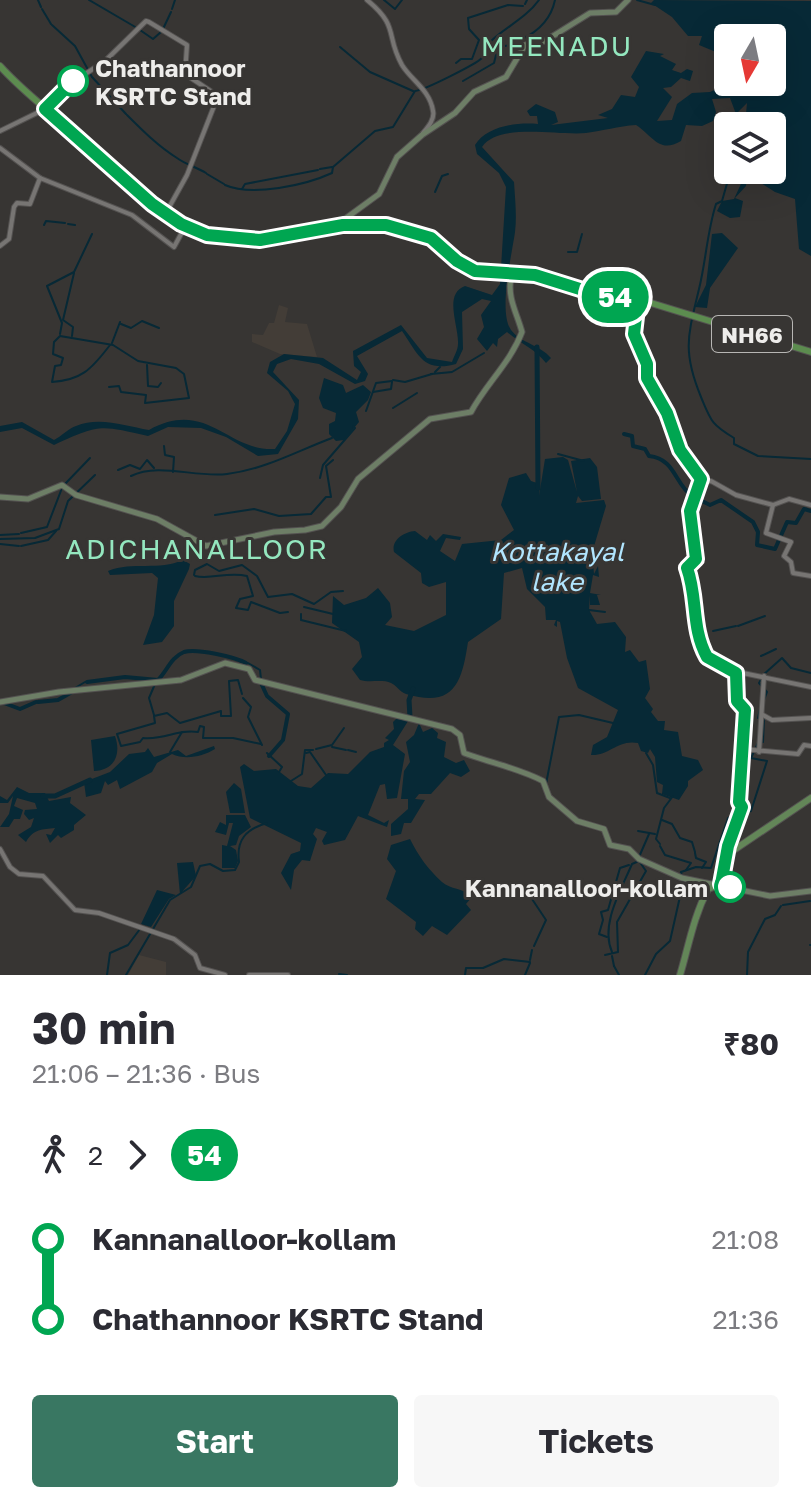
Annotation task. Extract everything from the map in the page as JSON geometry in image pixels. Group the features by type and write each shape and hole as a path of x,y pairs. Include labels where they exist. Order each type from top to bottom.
{"highway":[{"name":"NH66","path":"0,66 146,198 186,225 210,235 250,240 359,225 386,225 418,233"},
{"name":"NH66","path":"292,236 342,223 386,224 436,241 465,267 554,279 599,295 638,300 811,352"}],"main road":[{"path":"342,223 379,194 397,157 422,135 454,114 474,92 504,78 525,45 545,41 590,13 616,12 628,0"},
{"path":"0,497 28,499 62,485 75,494 157,519 206,546 322,526 341,507 358,479 430,419 470,413 478,397 503,370 519,339 522,328 512,308 509,286 511,277 523,274"},
{"path":"638,300 634,334 647,364 647,378 667,413 680,450 701,482 690,511 696,559 687,568 693,587 693,618 707,657 733,671 737,701 745,710 740,815 721,884"},
{"path":"0,702 59,692 181,680 228,663 248,668 255,680 339,703 413,717 454,730 460,735 465,754 501,762 517,773 543,781 549,797 577,821 604,829 610,845 629,849 639,859 677,876 770,896 811,891"},
{"path":"728,854 811,798"},
{"path":"680,975 697,912 708,889 721,884"}],"street":[{"path":"367,0 386,17 400,62 424,91 433,116 422,135"},
{"path":"0,131 45,109 70,84 90,73 146,21 187,45 185,74 218,96 191,164 166,213"},
{"path":"0,148 40,178 132,215 174,247 186,225"},
{"path":"0,246 9,239 14,207 17,203 30,204 40,178"},
{"path":"701,482 710,481 736,495 773,505 789,499 811,505"},
{"path":"773,505 766,533 791,542 784,556 791,562 793,573 811,576"},
{"path":"733,671 811,687"},
{"path":"756,752 760,743 764,676"},
{"path":"762,717 776,720 811,718"},
{"path":"743,749 798,754 804,745 811,746"},
{"path":"0,849 10,867 19,874 43,876 75,910 99,913 152,931 184,946 195,955 200,968 225,975"},
{"path":"249,975 288,975"}],"shaded area":[{"path":"279,305 288,308 285,322 307,324 317,357 280,354 252,342 252,334 263,335 269,323 274,323"},
{"path":"139,955 166,962 166,975 128,975"}],"water":[{"path":"654,0 811,1 811,256 799,249 795,199 763,184 786,184 786,112 746,112 747,103 735,112 730,98 712,99 716,112 713,121 702,126 686,125 681,141 667,146 636,125 586,133 515,132 490,139 482,147 514,182 516,226 507,282 507,322 515,334 551,358 546,363 507,332 498,339 497,347 493,343 487,351 477,339 484,327 481,315 491,301 482,299 462,312 463,349 456,364 429,364 417,354 402,331 357,356 368,374 365,381 355,384 319,364 291,359 277,364 273,372 299,400 298,419 278,454 258,456 226,437 201,428 168,427 148,436 100,428 54,445 22,428 0,432 0,426 22,422 54,440 85,423 112,423 149,430 169,422 186,420 202,423 258,448 275,449 287,431 295,404 288,391 267,373 270,362 284,354 323,358 357,380 361,372 354,366 353,351 401,325 427,358 452,362 458,344 453,303 458,290 465,286 492,295 500,284 506,187 499,173 477,154 475,145 487,133 503,127 538,124 537,116 530,116 527,111 536,104 555,112 558,122 551,125 608,118 598,115 612,109 621,95 635,97 639,87 631,77 646,51 664,54 660,56 676,64 672,70 681,73 687,69 693,71 690,81 681,78 671,87 663,88 672,97 657,121 672,120 677,104 692,93 714,90 714,96 786,96 786,24 714,24 714,51 699,45 702,36 688,36 672,17 651,3"},
{"path":"741,184 746,184 735,198 743,201 740,217 730,218 717,211 722,201 734,199"},
{"path":"722,233 738,248 710,288 707,308 695,307 706,285 712,234"},
{"path":"324,378 343,385 346,393 363,385 371,392 356,412 359,422 344,440 336,441 329,434 329,424 335,421 336,413 323,408 319,398"},
{"name":"Kottakayal lake","path":"563,457 568,460 577,492 571,461 590,458 597,467 601,499 582,501 578,496 576,503 604,500 606,506 592,553 594,574 598,566 599,577 593,575 590,593 601,595 597,595 600,605 590,605 590,595 589,610 597,624 615,622 626,637 625,652 630,650 639,662 646,660 650,689 645,698 653,709 651,712 658,721 665,721 664,730 678,732 682,756 698,760 703,770 688,781 679,800 662,794 663,785 657,782 655,757 650,749 648,753 641,751 638,743 631,742 591,755 593,745 607,737 618,710 578,688 567,658 560,622 557,621 557,627 554,625 556,620 546,620 545,607 527,589 522,568 504,573 501,619 468,642 459,680 446,694 436,698 406,694 388,682 360,680 352,669 362,657 359,642 332,623 333,596 344,605 366,598 378,588 390,603 392,617 385,625 414,631 446,615 446,582 429,587 422,583 421,573 394,552 396,540 415,531 427,540 430,535 436,541 443,534 461,537 460,540 446,538 440,551 455,561 462,544 501,540 514,530 501,505 509,478 526,473 531,481 540,484 539,496 545,459"},
{"path":"183,560 190,564 174,601 174,626 162,642 143,645 154,615 158,578 152,573 110,575 108,571"},
{"path":"399,716 410,718 393,745 405,754 397,798 387,799 385,784 380,785 368,815 384,823 389,820 387,827 358,816 345,840 324,845 322,841 327,832 316,828 313,834 317,839 310,861 302,860 294,870 291,890 281,873 291,854 300,851 301,843 250,818 240,767 244,764 254,771 276,769 298,786 311,788 328,773 348,774 370,752 384,747 389,740 385,738 394,729 393,722"},
{"path":"419,723 423,732 432,728 438,733 437,738 446,742 444,757 456,763 464,760 470,771 461,777 450,773 431,794 419,794 415,799 425,800 411,823 404,823 401,834 391,836 391,824 408,809 408,799 401,799 404,771 410,762 406,742 414,735"},
{"path":"115,736 115,760 107,768 94,771 91,740"},
{"path":"214,746 215,749 210,752 194,757 182,757 172,754 157,763 152,772 120,789 117,780 108,785 105,781 101,793 86,797 84,782 110,772 129,754 145,752 148,748 154,757 178,750 186,756"},
{"path":"234,783 241,789 245,813 230,813 226,792"},
{"path":"17,787 29,793 45,793 49,801 71,797 70,803 86,815 74,825 74,830 61,838 58,835 50,843 46,834 51,835 55,828 35,832 26,842 18,835 31,827 34,818 29,820 24,814 25,810 37,809 35,803 17,798 14,806 23,810 20,819 14,819 9,827 0,827 9,814 13,796 8,803 0,803 0,796 7,800"},
{"path":"226,815 245,815 251,827 239,836 236,845 230,846 236,850 238,861 235,868 222,868 222,845 227,846 233,823 229,823 226,835 215,832 220,822 226,825"},
{"path":"410,839 424,862 442,882 472,897 466,904 471,910 447,935 432,926 423,936 415,929 416,922 386,899 396,871 387,859 391,845"},
{"path":"193,862 196,876 180,894 177,863"},
{"path":"157,890 176,895 169,899 151,927 141,924"}],"waterway":[{"path":"38,0 41,7"},
{"path":"89,0 137,28"},
{"path":"172,9 175,0"},
{"path":"384,0 395,9 402,0"},
{"path":"525,4 527,0"},
{"path":"225,185 264,190 308,182 332,173 333,167 375,131 393,127 415,91 478,61 491,41 529,12 539,0"},
{"path":"522,39 543,24 555,0"},
{"path":"637,0 655,5"},
{"path":"456,63 461,59 472,59 479,40 469,29 468,18 508,5 523,6"},
{"path":"42,9 51,24"},
{"path":"163,29 171,12"},
{"path":"52,25 75,46 92,77 126,114"},
{"path":"140,30 153,39 161,32"},
{"path":"463,81 494,63 498,47 520,40"},
{"path":"340,47 370,72 413,91"},
{"path":"127,115 170,153 206,173"},
{"path":"320,169 332,167"},
{"path":"242,189 245,184 318,170"},
{"path":"207,174 224,184"},
{"path":"435,192 442,176 448,174"},
{"path":"727,184 722,201 716,204 713,215 690,331 689,355 695,381 710,417 734,438 734,444 758,456 811,459"},
{"path":"44,225 46,221 65,223"},
{"path":"68,224 75,225"},
{"path":"60,334 62,323 47,286 74,272 92,234"},
{"path":"568,252 577,252 582,234"},
{"path":"72,336 73,327 63,320 74,273"},
{"path":"121,324 131,328 142,321 159,328"},
{"path":"112,343 120,322"},
{"path":"109,387 119,386 121,392 146,395 145,403 189,398 184,374 176,368 138,361 113,345 60,336 54,342 53,354 63,358 61,365 55,366 52,382 71,379 85,372 110,345"},
{"path":"537,347 538,488"},
{"path":"431,374 452,372 484,353"},
{"path":"147,365 148,386 158,387 161,383"},
{"path":"435,372 440,367"},
{"path":"393,380 405,382 432,374"},
{"path":"366,411 376,383 392,381"},
{"path":"373,392 391,389 392,382"},
{"path":"393,408 417,393"},
{"path":"320,478 323,465 355,428 353,426"},
{"path":"624,434 632,436 633,446 645,449 649,456 665,462 693,497"},
{"path":"131,476 153,470 215,475 241,472 332,438"},
{"path":"164,446 165,455 174,457 173,472"},
{"path":"558,454 584,461"},
{"path":"64,485 90,458"},
{"path":"118,470 130,465 140,469 147,460 154,468"},
{"path":"215,515 254,509 279,516 311,514 326,497 331,497 326,466 333,460"},
{"path":"0,539 35,538 59,529 68,501 95,475"},
{"path":"21,533 47,527 62,488"},
{"path":"696,498 710,505 721,500 753,522 758,532 757,545 775,549 787,522 796,523 804,509 811,511"},
{"path":"21,546 48,540 56,531"},
{"path":"0,535 19,534"},
{"path":"0,544 19,546"},
{"path":"194,575 195,570 207,564 219,571 242,565 257,576 268,597 292,594 314,604 331,592 343,591"},
{"path":"195,576 247,576 253,596 240,599 236,608 248,610 251,602 280,613 288,612"},
{"path":"304,607 333,614"},
{"path":"589,610 605,612"},
{"path":"301,614 301,620 346,631"},
{"path":"738,626 765,616"},
{"path":"713,631 736,626"},
{"path":"761,656 776,649"},
{"path":"87,682 125,677 158,680 176,657 190,651 246,663"},
{"path":"763,675 782,658 791,668 811,673"},
{"path":"248,663 260,670 261,679"},
{"path":"762,678 759,683 767,692 764,700"},
{"path":"242,694 238,680 229,681 231,716 221,716 221,711 180,723 167,713 154,716 155,723 117,734 121,746 140,742 143,738 198,732 200,726 204,727 203,738 233,738 261,744"},
{"path":"75,688 85,682"},
{"path":"261,683 267,696 288,714 283,740 269,756"},
{"path":"154,715 149,698 155,684"},
{"path":"405,720 410,717 409,700 413,689"},
{"path":"38,702 58,700 72,692"},
{"path":"243,698 251,707 248,717 262,745"},
{"path":"4,703 20,709 36,702"},
{"path":"682,877 681,872 696,867 711,868 728,818 751,811 767,761 751,758 758,743 763,742 764,718 758,718 760,709"},
{"path":"546,784 559,717 579,715 613,723"},
{"path":"316,749 332,745 344,728"},
{"path":"170,752 182,732"},
{"path":"332,747 346,750"},
{"path":"291,781 302,774 305,750 313,750"},
{"path":"348,750 356,752"},
{"path":"306,753 310,752 326,775"},
{"path":"267,753 282,767 279,772"},
{"path":"646,753 653,765 657,793 670,798"},
{"path":"43,796 55,796 90,780"},
{"path":"660,844 656,839 664,808 673,796"},
{"path":"662,820 672,824 680,838 692,842 695,852"},
{"path":"126,975 170,900 191,887 200,866 210,864 223,871 235,870 244,836 267,823"},
{"path":"638,831 655,834"},
{"path":"639,857 649,834"},
{"path":"660,846 665,855 691,863 686,870"},
{"path":"695,853 696,858 706,862 702,868"},
{"path":"605,955 618,952 617,922 646,871 639,861 632,864 613,908 609,931 612,952"},
{"path":"607,937 599,934 603,920 601,912 608,910 620,868 629,865"},
{"path":"682,891 683,880"},
{"path":"526,890 546,920 534,946"},
{"path":"645,975 656,954 670,941 681,892"},
{"path":"783,905 810,901"},
{"path":"747,975 748,952 765,919 775,915 781,906"},
{"path":"107,975 110,953 128,945 140,929"},
{"path":"530,960 532,950"},
{"path":"612,956 614,966"},
{"path":"465,975 466,968 483,968 504,959 530,962"},
{"path":"525,975 530,963"},
{"path":"614,966 619,975"},
{"path":"339,974 347,975"}],"bus line":[{"name":"54","path":"73,81 45,109 152,204 181,224 207,235 260,240 296,236 343,225 386,225 431,238 465,267 475,271 535,275 599,295 638,299 634,334 647,364 647,378 663,411 667,413 680,450 701,479 690,511 690,522 695,528 696,559 687,568 693,587 693,618 707,657 736,673 737,701 745,710 740,769 739,802 742,807 728,846 721,884 730,887"}],"place":[{"name":"Chathannoor KSRTC Stand","path":"73,81"},
{"name":"Kannanalloor-kollam","path":"730,887"}],"district":[{"name":"MEENADU","path":"557,45"},
{"name":"ADICHANALLOOR","path":"197,548"}]}
